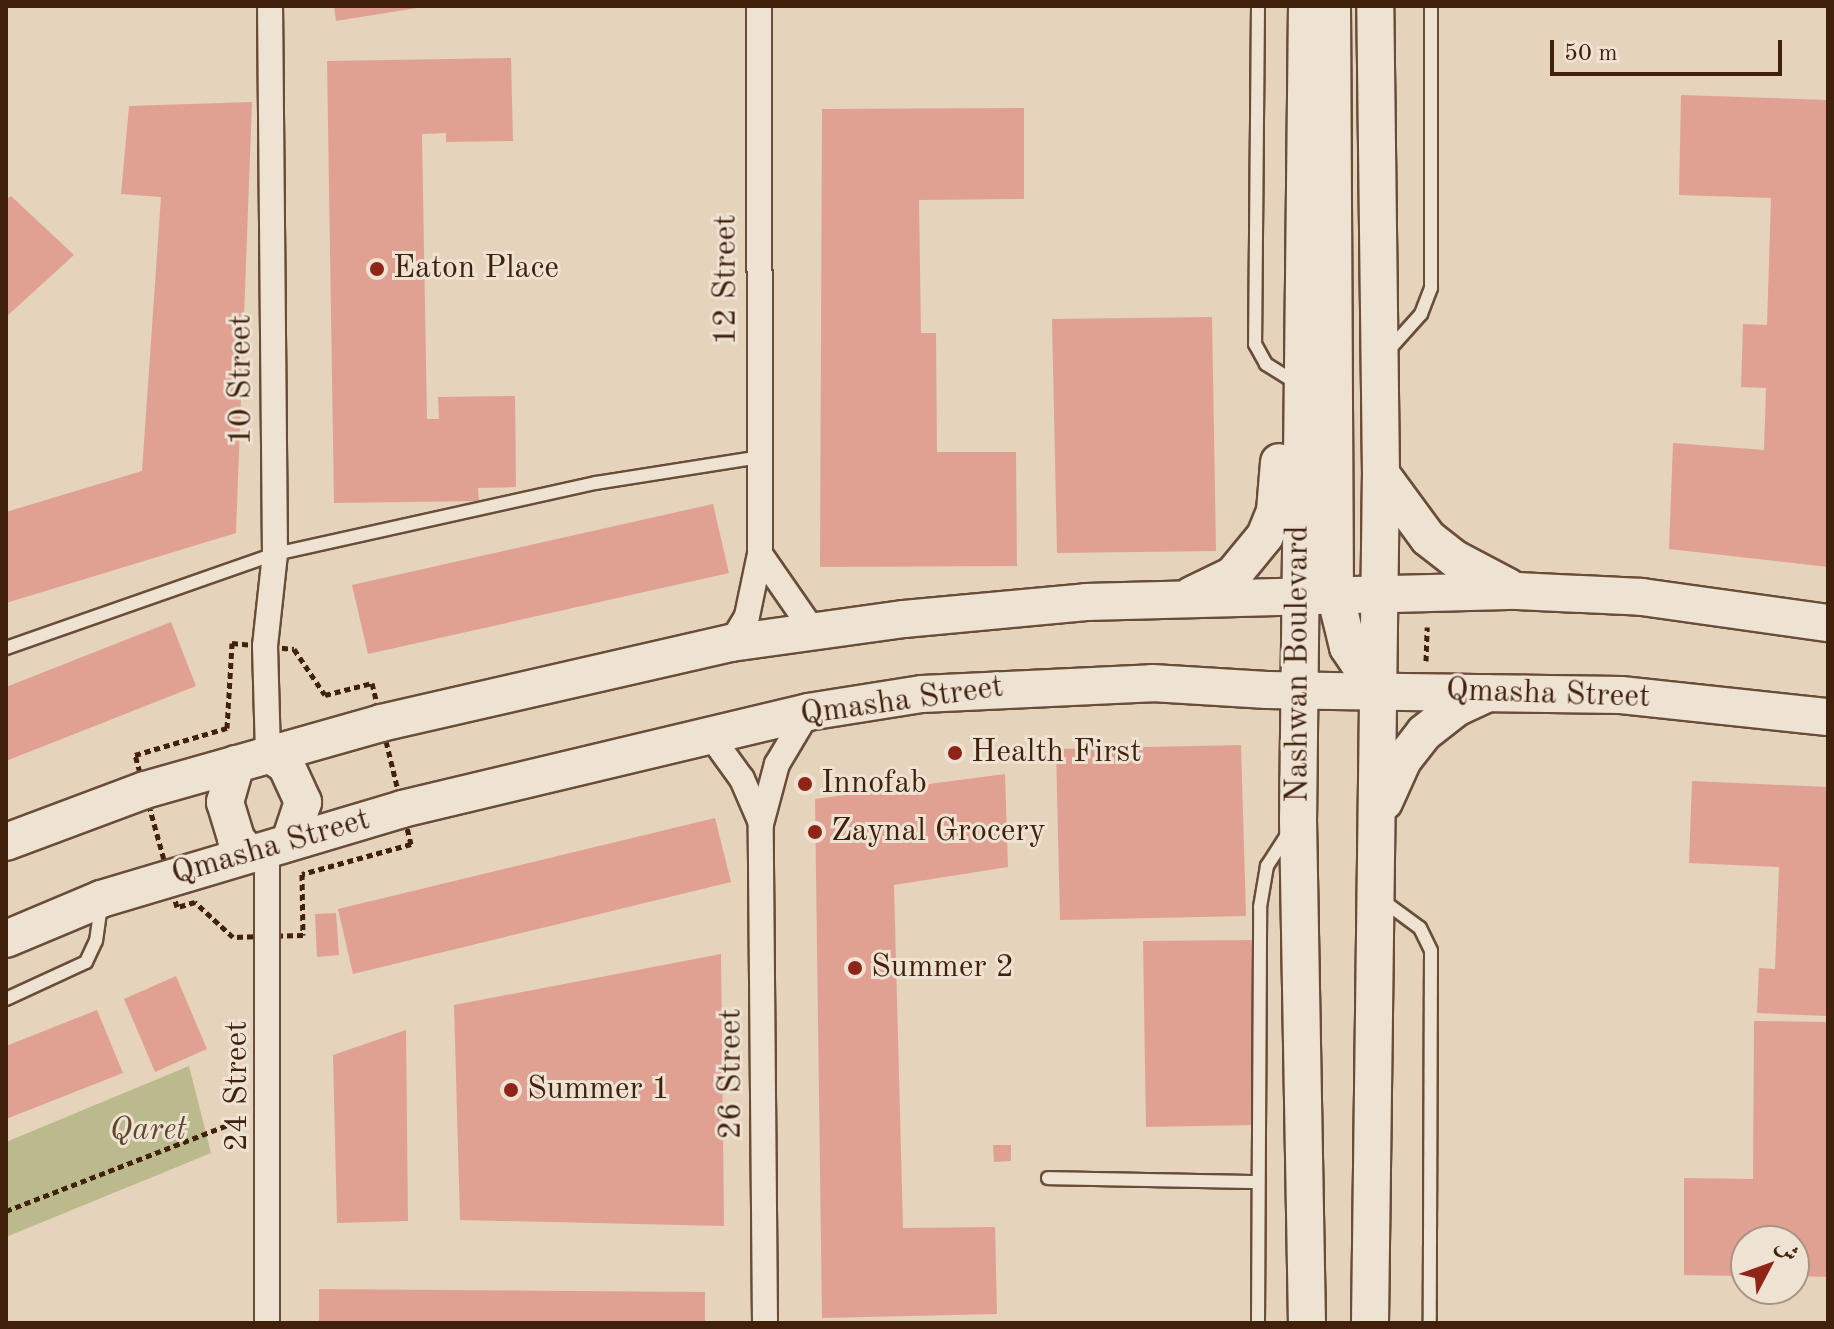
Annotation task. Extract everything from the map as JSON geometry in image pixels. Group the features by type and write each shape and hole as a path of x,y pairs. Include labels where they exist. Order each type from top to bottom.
{"street":[{"name":"10 Street","path":"252,759 275,554 270,6"},
{"name":"12 Street","path":"731,643 747,616 760,554 759,6"},
{"name":"Nashwan Boulevard","path":"1307,6 1299,389 1318,595 1300,690 1298,819 1307,1323"},
{"path":"1332,6 1318,595 1378,692"},
{"path":"1370,1323 1381,474 1375,6"},
{"path":"1182,599 1233,575 1265,536 1275,511 1283,423 1299,389"},
{"path":"1381,474 1428,538 1485,577 1517,591"},
{"path":"760,554 814,632"},
{"path":"6,842 145,790 252,759 731,643 995,610 1182,599 1517,591 1642,597 1828,623"},
{"name":"Qmasha Street","path":"6,939 101,899 402,809 713,739 808,712 922,694 1037,684 1152,683 1378,692 1491,691 1621,695 1828,717"},
{"path":"1378,823 1387,790 1424,733 1456,708 1491,691"},
{"name":"26 Street","path":"765,1323 761,824 777,764 808,712"},
{"name":"26 Street","path":"713,739 742,779 761,824"},
{"path":"252,759 286,765 303,802 269,848 236,839 225,802 252,759"},
{"name":"24 Street","path":"267,1323 269,848"}],"lane":[{"path":"1258,6 1255,344 1266,364 1299,389"},
{"path":"1379,360 1421,314 1431,288 1431,6"},
{"path":"6,648 275,554 596,483 760,457"},
{"path":"1258,1323 1261,886 1278,848 1298,819"},
{"path":"1377,896 1420,928 1431,951 1430,1323"},
{"path":"6,999 86,962 96,941 101,899"},
{"path":"1048,1178 1258,1182"}],"path":[{"path":"6,1211 270,1108"}],"green space":[{"name":"Qaret","path":"189,1066 211,1153 6,1237 6,1142"}],"building":[{"path":"334,6 417,6 417,8 336,21"},
{"name":"Eaton Place","path":"511,58 513,141 446,142 446,133 422,134 427,419 439,419 438,397 515,396 516,487 478,488 479,501 334,503 327,61"},
{"path":"1681,95 1828,100 1828,567 1669,549 1673,443 1764,450 1766,388 1741,387 1743,324 1767,325 1771,198 1679,195"},
{"path":"252,102 236,533 6,603 6,512 142,471 161,197 121,194 129,106"},
{"path":"1024,108 1024,199 919,200 921,333 936,333 937,452 1016,452 1017,566 820,567 822,109"},
{"path":"11,196 74,255 6,317 6,200"},
{"path":"1212,317 1216,551 1057,553 1052,319"},
{"path":"713,504 729,573 368,654 352,585"},
{"path":"171,622 196,686 6,761 6,687"},
{"path":"1241,745 1246,916 1060,920 1056,749"},
{"path":"1005,774 1008,867 894,885 903,1228 995,1227 997,1314 822,1318 815,799"},
{"path":"1692,781 1828,787 1828,1016 1757,1013 1759,968 1775,969 1779,867 1689,863"},
{"path":"715,818 731,882 353,974 338,909"},
{"path":"336,913 339,955 317,957 315,914"},
{"path":"1254,940 1257,1125 1146,1127 1143,941"},
{"name":"Summer 1","path":"721,954 724,1226 460,1220 454,1005"},
{"path":"176,976 207,1049 155,1072 124,999"},
{"path":"97,1010 123,1073 6,1119 6,1046"},
{"path":"1754,1021 1828,1022 1828,1277 1810,1276 1810,1225 1730,1225 1730,1276 1684,1275 1684,1178 1753,1179"},
{"path":"406,1030 408,1221 337,1223 333,1055"},
{"path":"993,1145 1011,1145 1011,1161 994,1162"},
{"path":"319,1289 705,1292 705,1323 319,1323"}],"place":[{"name":"Eaton Place","path":"377,269"},
{"name":"Health First","path":"955,753"},
{"name":"Innofab","path":"805,784"},
{"name":"Zaynal Grocery","path":"815,832"},
{"name":"Summer 2","path":"855,968"},
{"name":"Summer 1","path":"511,1090"}]}
